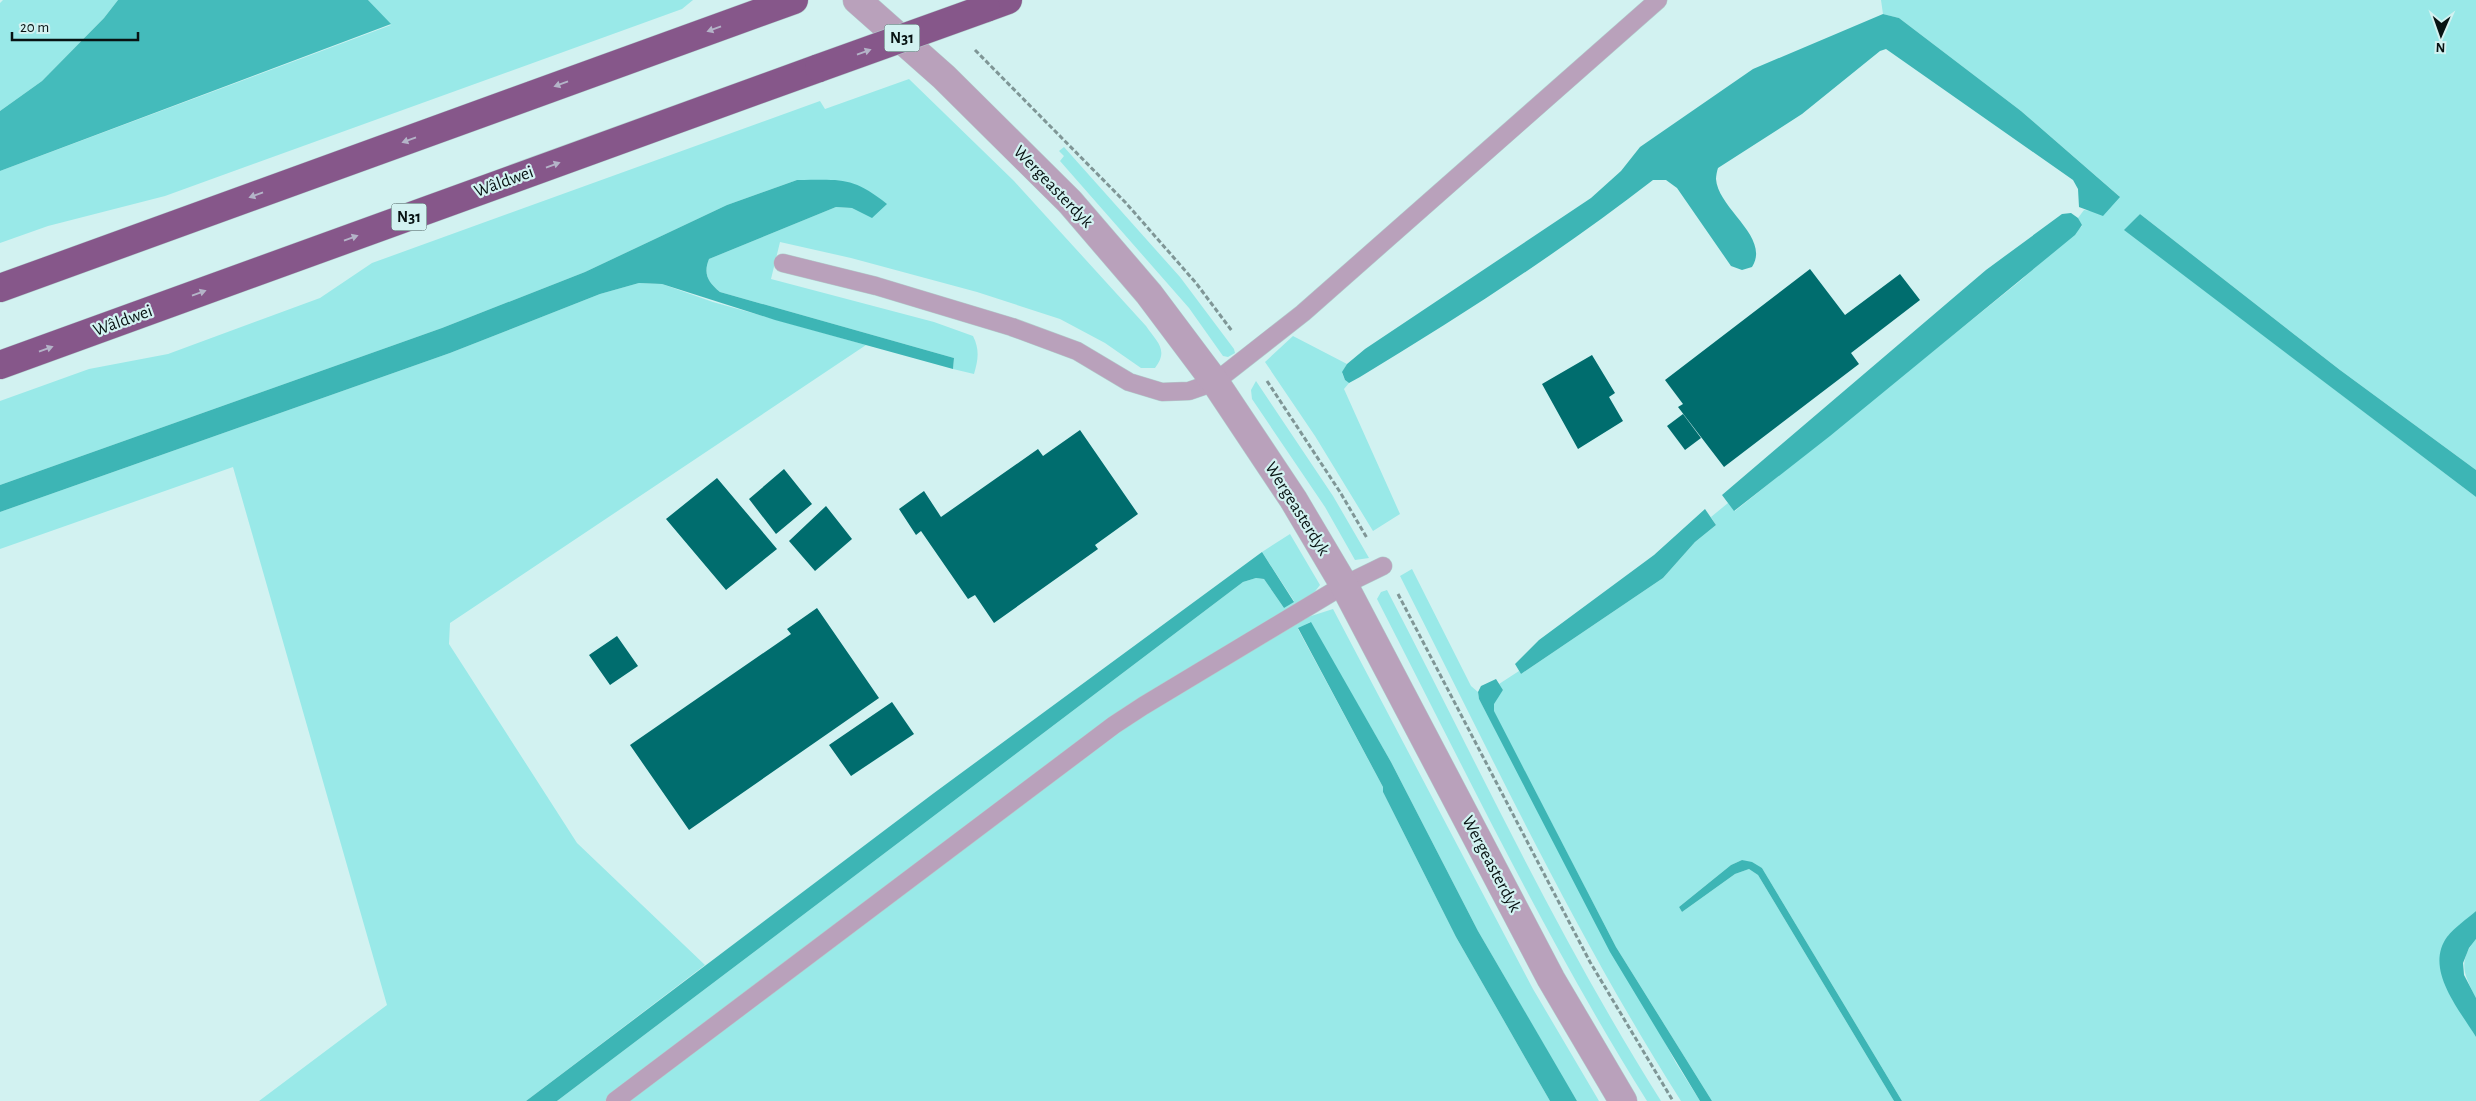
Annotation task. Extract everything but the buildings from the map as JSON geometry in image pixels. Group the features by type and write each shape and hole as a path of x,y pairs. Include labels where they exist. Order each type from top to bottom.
{"highway":[{"path":"0,288 794,0"},
{"name":"Wâldwei","path":"0,366 997,4"}],"street":[{"name":"Wergeasterdyk","path":"857,0 944,77 1070,202 1149,294 1216,382 1344,585 1551,979 1623,1101"}],"lane":[{"path":"783,263 885,288 1012,327 1076,351 1129,382 1162,392 1189,391 1216,382 1303,313 1658,0"},
{"path":"615,1101 1114,726 1143,706 1344,585 1383,566"}],"shaded area":[{"path":"3,0 118,0 104,18 42,81 0,111 0,3"},
{"path":"118,0 368,0 391,24 0,171 0,111 42,81 104,18"},
{"path":"368,0 693,0 682,9 165,196 48,226 0,243 0,171 391,25"},
{"path":"1881,0 2476,0 2476,470 2340,370 2140,214 2125,230 2476,497 2476,911 2448,936 2459,1008 2476,1037 2476,1101 1902,1101 1762,868 1742,860 1731,865 1679,907 1682,912 1735,874 1749,869 1758,875 1894,1101 1712,1101 1616,947 1494,712 1493,704 1503,690 1499,684 1519,671 1521,674 1663,578 1695,542 1716,525 1711,517 1728,503 1735,511 2020,281 2082,226 2078,218 2084,210 2091,211 2119,196 2021,111 1899,18 1883,14"},
{"path":"1883,14 1899,18 2021,111 2120,197 2103,216 2079,207 2078,189 2073,180 1886,49 1880,51 1802,114 1718,168 1716,179 1719,190 1755,245 1756,256 1752,267 1742,270 1731,266 1677,188 1666,180 1653,180 1582,233 1473,307 1360,377 1349,383 1345,380 1342,372 1347,364 1365,349 1591,198 1621,171 1640,147 1753,69"},
{"path":"909,79 1014,181 1146,326 1160,346 1161,356 1155,368 1141,368 1105,343 1060,319 977,292 851,258 780,242 771,279 934,322 973,336 978,355 974,374 953,369 954,358 720,292 712,285 708,277 706,269 709,259 836,207 852,208 872,218 797,180 727,205 585,272 442,328 0,485 0,401 89,369 168,354 320,298 372,263 820,101 825,109"},
{"path":"1064,147 1180,277 1234,349 1235,353 1228,357 1223,356 1189,308 1060,161 1064,156 1059,151"},
{"path":"797,180 836,180 855,184 887,204 872,218 852,208 836,207 709,259 706,269 712,285 720,292 954,358 953,369 775,320 662,284 639,283 600,294 450,353 0,512 0,485 442,328 585,272 727,205"},
{"path":"2071,213 2078,218 2082,225 2075,235 1830,436 1734,511 1722,495 1986,270 2062,214"},
{"path":"2140,214 2340,370 2476,470 2476,497 2124,230"},
{"path":"639,283 662,284 713,302 866,345 450,623 449,644 577,843 705,965 526,1101 259,1101 387,1005 233,467 0,549 0,512 450,353 600,294"},
{"path":"1293,336 1347,364 1342,373 1345,380 1349,383 1344,389 1400,514 1373,531 1315,436 1265,362"},
{"path":"1256,381 1333,496 1369,558 1355,560 1325,507 1252,399 1251,390"},
{"path":"1705,509 1716,525 1695,542 1663,578 1521,674 1515,664 1539,640 1654,555"},
{"path":"1290,534 1320,585 1309,599 987,813 605,1101 557,1101 1243,582 1256,578 1264,579 1284,608 1294,601 1262,552"},
{"path":"1262,552 1294,602 1284,608 1264,579 1256,578 1243,582 557,1101 526,1101 934,793"},
{"path":"1412,569 1471,686 1478,692 1479,699 1676,1063 1700,1101 1681,1101 1642,1038 1569,908 1400,576"},
{"path":"1387,590 1553,913 1623,1039 1661,1101 1647,1101 1574,978 1540,916 1377,599 1381,592"},
{"path":"1333,609 1533,989 1599,1101 1577,1101 1566,1083 1478,931 1391,762 1310,622 1298,629 1383,787 1383,792 1456,937 1550,1101 625,1101 1148,711 1308,617"},
{"path":"1311,622 1391,762 1478,931 1577,1101 1550,1101 1456,937 1383,792 1383,787 1298,628"},
{"path":"1496,679 1503,690 1494,704 1494,711 1616,947 1712,1101 1700,1101 1610,952 1479,699 1478,692 1481,686"},
{"path":"1742,860 1752,862 1762,868 1902,1101 1894,1101 1758,875 1749,869 1735,874 1682,912 1679,907 1731,865"},
{"path":"2476,911 2476,939 2469,948 2463,963 2464,975 2476,998 2476,1037 2446,989 2439,962 2441,949 2447,937 2457,926"},
{"path":"2476,939 2476,998 2468,982 2464,961"}]}
